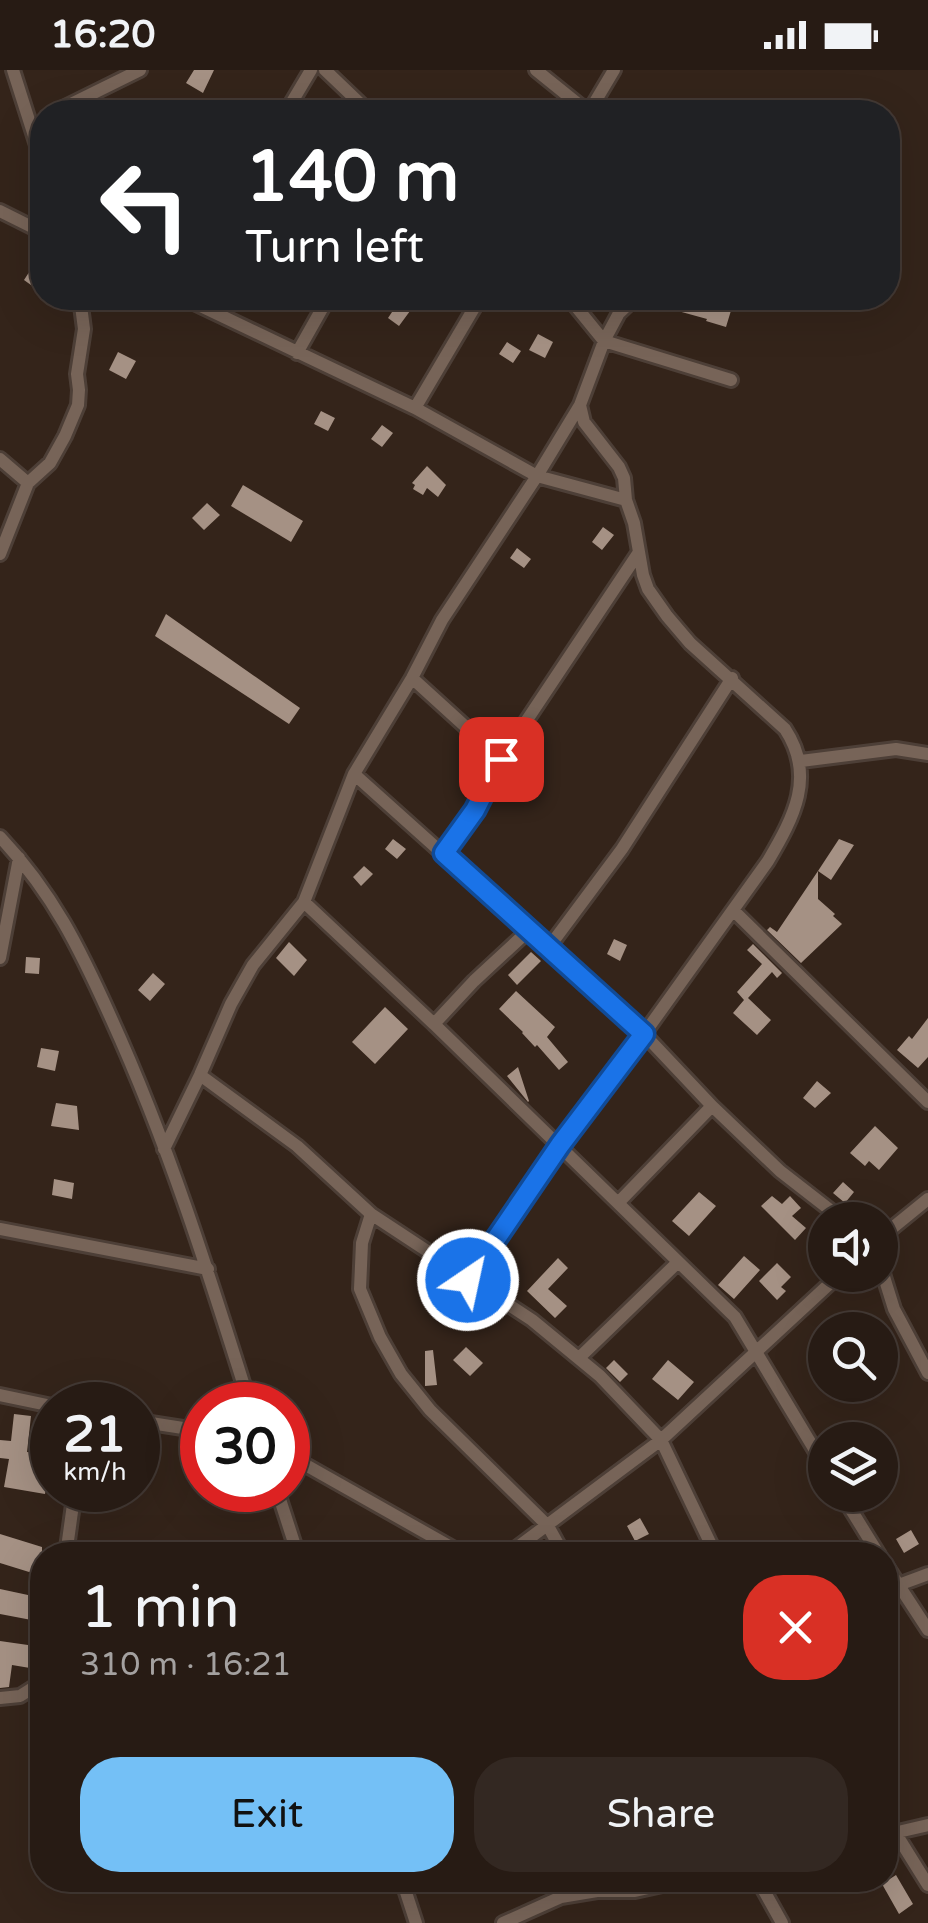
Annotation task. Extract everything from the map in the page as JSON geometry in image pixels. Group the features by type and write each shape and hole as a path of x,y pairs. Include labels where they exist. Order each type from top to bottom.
{"street":[{"path":"13,70 30,105"},
{"path":"80,100 140,70"},
{"path":"293,100 311,70"},
{"path":"325,70 356,100"},
{"path":"536,70 574,100"},
{"path":"596,100 614,70"},
{"path":"0,212 30,226"},
{"path":"0,554 28,483 50,463 78,405 77,374 84,330 82,310"},
{"path":"209,310 414,408 537,476 626,500"},
{"path":"297,353 321,310"},
{"path":"414,408 473,310"},
{"path":"579,310 604,341 732,380"},
{"path":"164,1148 253,965 304,902 354,774 442,620 580,405 604,341 622,310"},
{"path":"468,1280 560,1145 768,860 786,832 802,779 796,745 785,729 690,642 648,589 624,478 584,422 580,405"},
{"path":"0,459 28,483"},
{"path":"444,853 475,810 501,759 639,552"},
{"path":"412,678 501,759"},
{"path":"549,948 622,850 732,678"},
{"path":"801,761 896,750 928,754"},
{"path":"354,774 644,1034 780,1171 820,1202"},
{"path":"0,837 56,906 137,1075 208,1269 243,1382"},
{"path":"0,958 20,858"},
{"path":"304,902 734,1317 808,1438"},
{"path":"733,910 928,1102"},
{"path":"434,1024 529,930"},
{"path":"200,1076 297,1146 370,1214 532,1320 580,1358 661,1440 710,1542"},
{"path":"618,1204 712,1106"},
{"path":"898,1223 928,1199"},
{"path":"370,1214 362,1243 360,1289 401,1374 443,1423 548,1526 557,1542"},
{"path":"0,1229 208,1269"},
{"path":"580,1358 677,1262"},
{"path":"525,1542 661,1440 821,1292"},
{"path":"889,1292 928,1373"},
{"path":"0,1395 30,1401"},
{"path":"310,1467 442,1542"},
{"path":"68,1542 72,1512"},
{"path":"284,1512 294,1542"},
{"path":"852,1512 871,1542"},
{"path":"898,1585 928,1574"},
{"path":"898,1595 928,1630"},
{"path":"0,1698 20,1696 30,1690"},
{"path":"898,1831 928,1825"},
{"path":"898,1844 928,1885"},
{"path":"406,1892 416,1923"},
{"path":"503,1923 562,1897 606,1892"},
{"path":"765,1892 782,1923"}],"building":[{"path":"194,70 214,70 203,93 186,83"},
{"path":"393,310 410,311 399,326 388,318"},
{"path":"678,310 731,310 726,327"},
{"path":"538,334 553,342 545,358 529,350"},
{"path":"507,342 521,351 513,363 499,354"},
{"path":"118,352 136,361 126,379 109,370"},
{"path":"321,411 335,418 328,431 314,424"},
{"path":"382,425 393,433 382,447 371,439"},
{"path":"427,466 446,485 438,497 427,488 423,495 413,489 412,483"},
{"path":"243,485 303,521 291,542 231,506"},
{"path":"207,503 220,515 204,530 192,518"},
{"path":"603,527 614,535 602,550 592,542"},
{"path":"517,548 531,559 524,568 510,558"},
{"path":"166,614 300,708 289,724 155,636"},
{"path":"393,839 406,849 397,859 385,849"},
{"path":"839,839 854,845 831,880 818,871"},
{"path":"364,866 373,874 361,886 353,877"},
{"path":"818,871 818,899 842,924 801,963 767,930 770,927 777,932"},
{"path":"614,939 627,945 620,961 607,954"},
{"path":"289,942 307,960 294,976 276,958"},
{"path":"753,944 782,973 777,978 772,972 748,998 771,1020 757,1035 733,1013 744,1000 737,992 762,964 747,950"},
{"path":"531,952 541,961 517,985 508,975"},
{"path":"26,957 40,958 39,974 25,973"},
{"path":"153,973 165,984 150,1001 138,990"},
{"path":"516,991 555,1027 547,1037 568,1062 559,1070 499,1009"},
{"path":"385,1007 408,1029 375,1064 352,1042"},
{"path":"928,1018 928,1057 918,1068 897,1050 909,1036 912,1039"},
{"path":"41,1048 59,1051 55,1071 37,1067"},
{"path":"518,1067 529,1101 528,1102 507,1076"},
{"path":"817,1081 831,1093 815,1108 803,1098"},
{"path":"56,1103 77,1106 79,1130 51,1126"},
{"path":"875,1126 898,1148 879,1170 869,1161 865,1166 850,1153"},
{"path":"54,1179 74,1183 72,1199 52,1195"},
{"path":"843,1182 854,1192 846,1202 833,1193"},
{"path":"699,1192 716,1206 689,1236 672,1221"},
{"path":"772,1196 782,1204 790,1196 801,1208 792,1216 806,1228 795,1240 761,1206"},
{"path":"744,1256 760,1270 734,1299 718,1285"},
{"path":"558,1258 568,1268 548,1289 567,1306 555,1318 527,1291"},
{"path":"777,1263 791,1277 781,1287 786,1291 777,1300 759,1281"},
{"path":"466,1347 483,1363 470,1376 453,1360"},
{"path":"433,1350 437,1385 425,1386 425,1351"},
{"path":"614,1360 628,1374 620,1382 606,1368"},
{"path":"668,1360 694,1382 678,1400 652,1379"},
{"path":"14,1414 30,1416 30,1491 4,1487 9,1459 0,1458 0,1440 11,1441"},
{"path":"640,1518 649,1534 635,1541 627,1526"},
{"path":"911,1530 919,1544 904,1553 896,1539"},
{"path":"0,1534 30,1543 30,1572 0,1563"},
{"path":"0,1589 30,1595 30,1620 0,1614"},
{"path":"0,1641 30,1645 30,1668 12,1665 9,1687 0,1688"},
{"path":"898,1878 913,1904 899,1914 887,1892 898,1892"}],"route":[{"path":"468,1280 560,1145 644,1034 444,853 475,810 501,759"}]}
